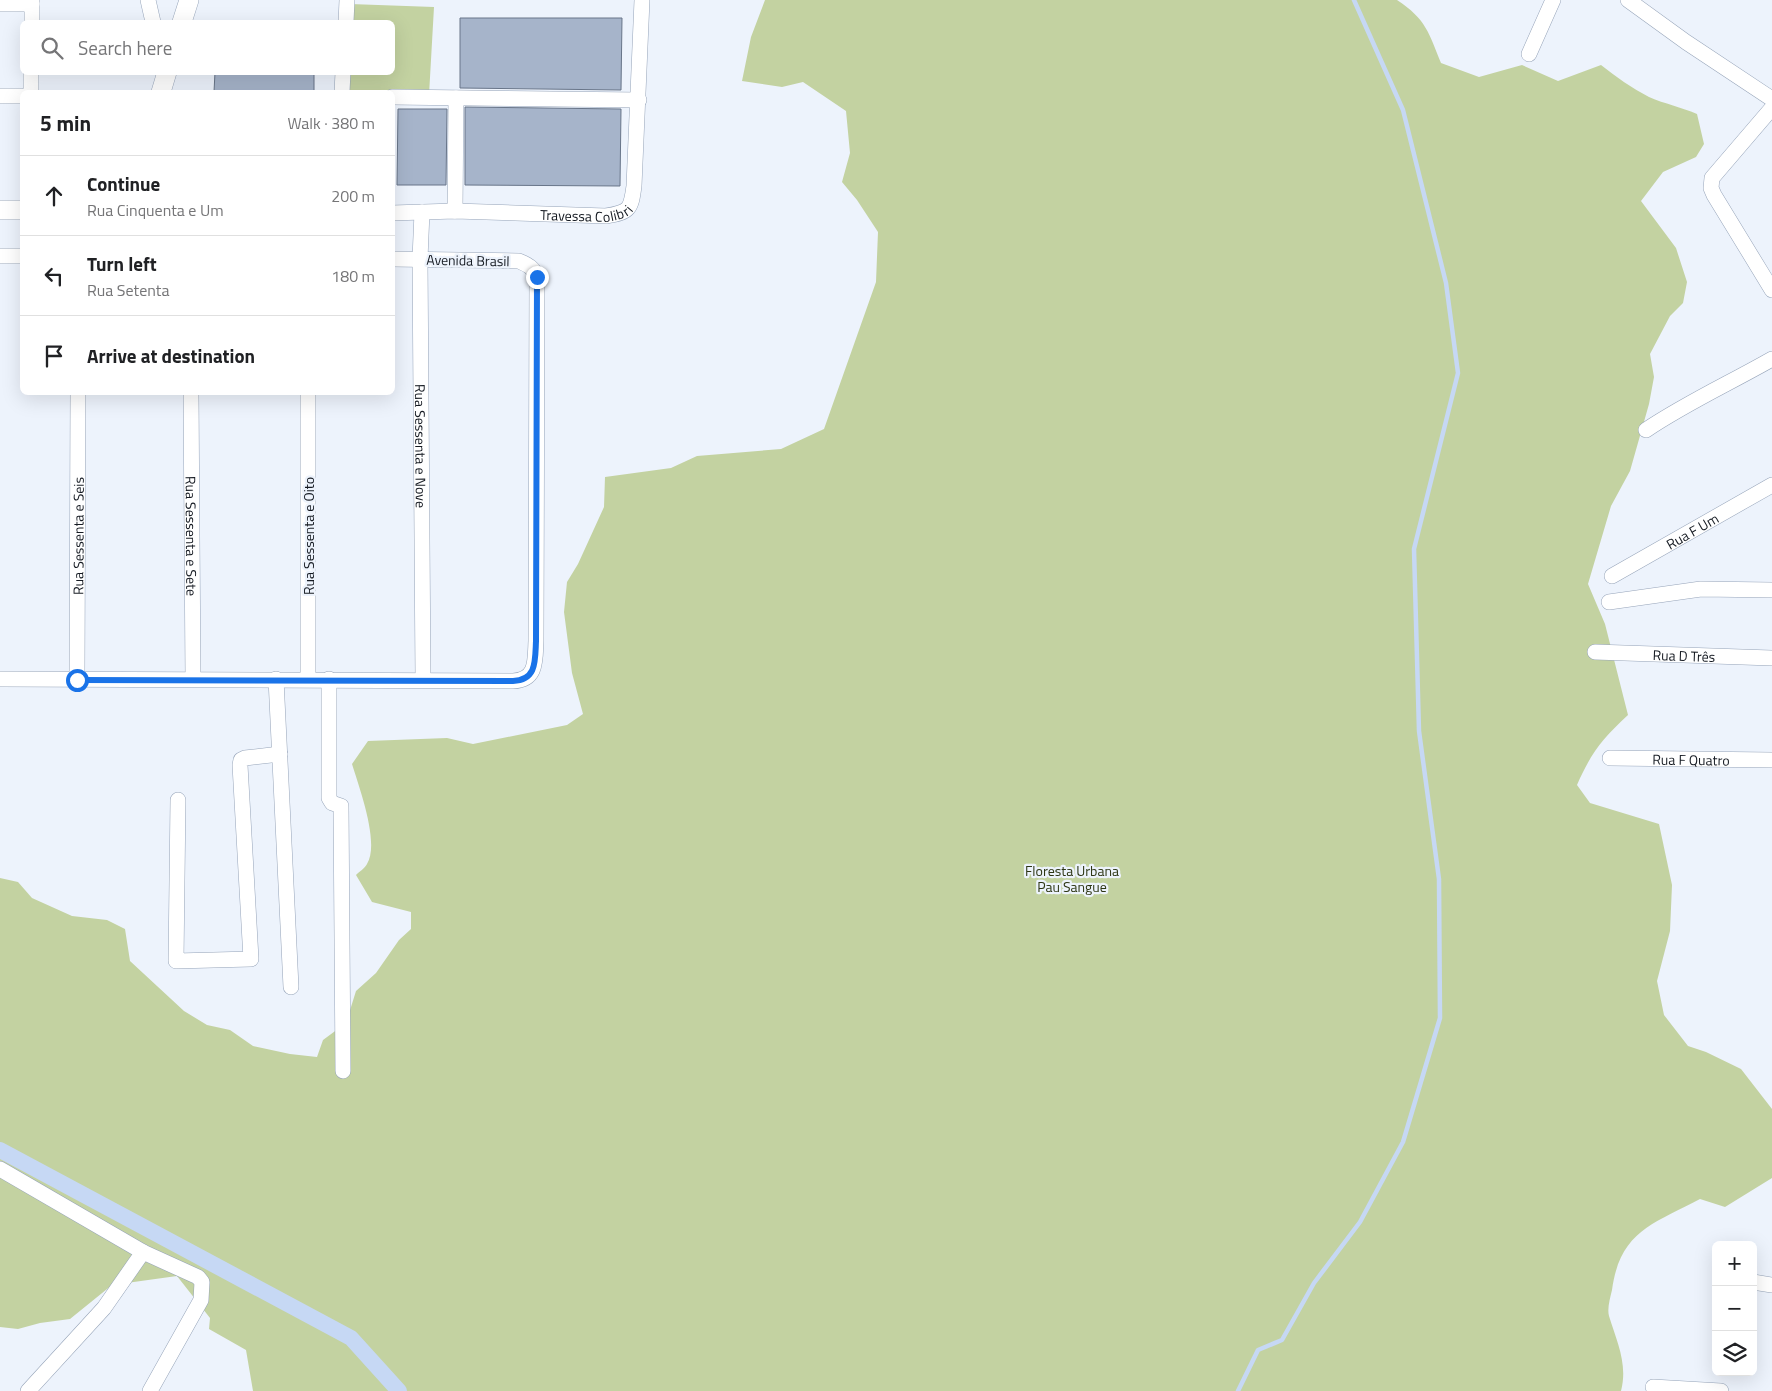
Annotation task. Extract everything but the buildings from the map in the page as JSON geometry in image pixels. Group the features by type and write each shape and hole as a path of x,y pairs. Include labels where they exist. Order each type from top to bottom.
{"main road":[{"path":"183,20 190,0"},
{"path":"162,90 166,75"},
{"path":"0,210 20,210"}],"street":[{"path":"148,0 153,20"},
{"path":"346,20 347,0"},
{"name":"Travessa Colibri","path":"395,213 455,211 606,216 627,210 631,205 634,186 642,0"},
{"path":"1529,54 1553,0"},
{"path":"1628,0 1686,42 1772,99"},
{"path":"0,4 32,2 32,20"},
{"path":"31,75 31,90"},
{"path":"342,90 343,75"},
{"path":"0,96 20,96"},
{"path":"395,97 639,100"},
{"path":"455,211 456,98"},
{"path":"1772,108 1712,178 1711,183 1714,195 1772,290"},
{"name":"Rua Sessenta e Nove","path":"422,212 420,259 423,679"},
{"path":"0,256 20,256"},
{"name":"Avenida Brasil","path":"395,259 519,261 534,270 537,277 534,671 528,678 513,681 423,679"},
{"path":"1646,430 1687,404 1729,384 1772,359"},
{"name":"Rua Sessenta e Seis","path":"77,680 78,395"},
{"name":"Rua Sessenta e Sete","path":"191,395 194,679"},
{"name":"Rua Sessenta e Oito","path":"308,395 308,679"},
{"name":"Rua F Um","path":"1612,576 1772,484"},
{"path":"1609,602 1701,589 1772,590"},
{"name":"Rua D Três","path":"1595,652 1772,658"},
{"path":"0,679 423,679"},
{"path":"276,679 291,987"},
{"path":"329,679 329,798 332,803 342,806 343,1071"},
{"path":"178,800 176,961 251,959 240,765 241,760 245,758 280,754"},
{"name":"Rua F Quatro","path":"1610,758 1772,760"},
{"path":"0,1169 143,1252 189,1273 202,1282 202,1300 150,1391"},
{"path":"28,1391 104,1308 143,1252"},
{"path":"1757,1283 1772,1285"},
{"path":"1653,1386 1721,1391"}],"green space":[{"name":"Floresta Urbana Pau Sangue","path":"765,0 1397,0 1421,20 1441,63 1479,77 1522,65 1558,81 1601,65 1649,97 1697,114 1704,144 1696,157 1663,172 1641,201 1676,248 1687,282 1683,303 1670,316 1650,354 1654,377 1649,404 1630,471 1611,506 1588,584 1605,624 1628,715 1598,747 1577,785 1590,803 1659,824 1672,885 1670,931 1657,981 1664,1015 1688,1046 1706,1052 1741,1069 1772,1109 1772,1178 1725,1207 1700,1199 1654,1223 1631,1242 1616,1270 1608,1313 1622,1362 1623,1381 1621,1391 253,1391 246,1350 209,1329 210,1318 177,1276 112,1285 70,1319 40,1323 18,1329 0,1327 0,878 18,882 32,898 72,916 107,920 125,929 130,961 184,1011 207,1025 230,1030 253,1046 290,1054 317,1057 323,1040 346,1023 356,991 376,973 399,940 411,929 411,912 372,902 356,875 367,864 371,843 367,815 352,764 368,741 447,738 473,744 567,725 583,714 572,673 564,612 567,582 578,564 604,507 605,477 671,468 697,456 781,449 824,429 876,282 878,232 857,200 842,182 850,153 846,111 803,82 782,87 742,81 751,37"},
{"path":"350,4 434,7 429,95 395,94 395,90 344,90 346,75 395,75 395,20 348,20"}],"waterway":[{"path":"1238,1391 1258,1350 1282,1340 1314,1283 1360,1222 1403,1142 1440,1018 1439,879 1419,731 1414,549 1458,373 1446,283 1403,110 1354,0"},
{"path":"0,1150 351,1338 399,1391"}],"route":[{"path":"77,680 423,679 513,681 528,678 534,671 536,641 537,277"}]}
